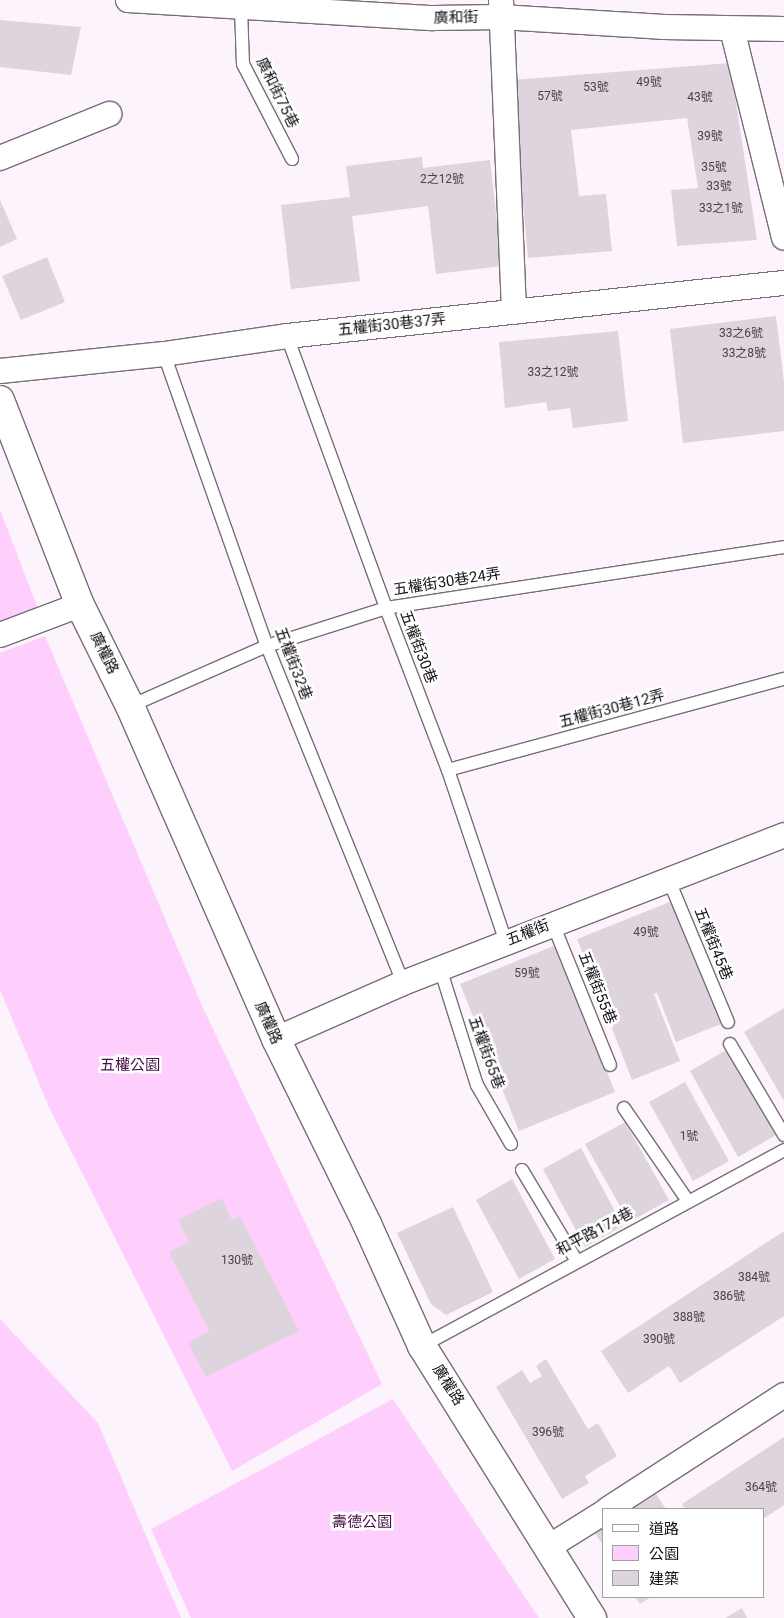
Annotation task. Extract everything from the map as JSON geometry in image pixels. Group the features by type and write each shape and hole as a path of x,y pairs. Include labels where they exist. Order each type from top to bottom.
{"street":[{"name":"廣和街","path":"128,0 433,18 501,8 732,29 784,29"},
{"path":"501,8 514,312"},
{"path":"732,29 784,238"},
{"path":"0,158 109,114"},
{"name":"五權街30巷37弄","path":"0,371 164,354 287,336 784,283"},
{"name":"廣權路","path":"0,400 80,606 130,706 276,1039 367,1224 422,1346 592,1618"},
{"path":"0,635 80,606"},
{"name":"五權街","path":"276,1039 440,968 668,878 784,835"},
{"path":"610,1508 784,1395"},
{"path":"547,1548 602,1514"}],"lane":[{"name":"廣和街75巷","path":"241,8 243,64 292,160"},
{"name":"五權街30巷","path":"287,336 386,608 448,770 506,942"},
{"name":"五權街32巷","path":"164,354 267,646 403,983"},
{"name":"五權街30巷24弄","path":"130,706 267,646 386,608 784,547"},
{"name":"五權街30巷12弄","path":"448,770 784,679"},
{"name":"五權街45巷","path":"668,878 728,1022"},
{"name":"五權街55巷","path":"553,924 610,1066"},
{"name":"五權街65巷","path":"440,968 477,1086 511,1144"},
{"path":"730,1044 784,1135"},
{"path":"624,1108 688,1201"},
{"name":"和平路174巷","path":"422,1346 576,1260 784,1150"},
{"path":"522,1170 576,1260"}],"green space":[{"path":"0,510 39,611 0,625"},
{"name":"五權公園","path":"45,636 203,1008 382,1384 232,1471 49,1107 0,990 0,653"},
{"path":"0,1319 98,1423 181,1618 0,1618"},
{"name":"壽德公園","path":"393,1399 539,1618 191,1618 151,1529"}],"building":[{"path":"0,20 81,27 71,75 0,67"},
{"path":"730,63 757,240 677,246 671,190 698,188 687,118 571,130 579,196 606,194 612,251 528,258 512,80"},
{"path":"422,157 423,168 490,160 502,266 436,274 428,206 352,216 360,281 291,289 281,205 350,197 346,166"},
{"path":"0,200 17,239 0,247"},
{"path":"47,257 65,302 21,320 2,276"},
{"path":"776,316 784,382 784,431 683,443 670,329"},
{"path":"618,331 628,421 573,428 570,408 548,411 546,402 505,408 499,342"},
{"path":"672,901 721,1024 676,1042 657,993 654,994 680,1061 632,1080 577,939"},
{"path":"556,945 615,1092 519,1131 460,984"},
{"path":"784,1008 784,1101 744,1032"},
{"path":"728,1049 776,1135 738,1157 690,1071"},
{"path":"685,1082 729,1161 693,1181 649,1102"},
{"path":"625,1122 669,1200 629,1222 585,1144"},
{"path":"581,1148 623,1226 585,1247 543,1169"},
{"path":"512,1179 555,1259 519,1279 476,1200"},
{"path":"222,1198 232,1220 240,1216 299,1331 206,1377 188,1343 209,1331 169,1252 189,1242 178,1220"},
{"path":"453,1207 493,1292 446,1315 431,1304 397,1233"},
{"path":"784,1231 784,1316 680,1383 669,1366 628,1393 601,1351"},
{"path":"546,1359 588,1429 598,1423 617,1456 585,1476 589,1483 562,1499 496,1387 522,1370 530,1383 542,1376 536,1366"},
{"path":"784,1437 784,1505 764,1518 764,1508 684,1508 682,1504"},
{"path":"656,1494 665,1508 634,1508"},
{"path":"602,1529 602,1544 595,1533"},
{"path":"636,1598 649,1598 640,1604"},
{"path":"742,1608 747,1618 725,1618"}]}
